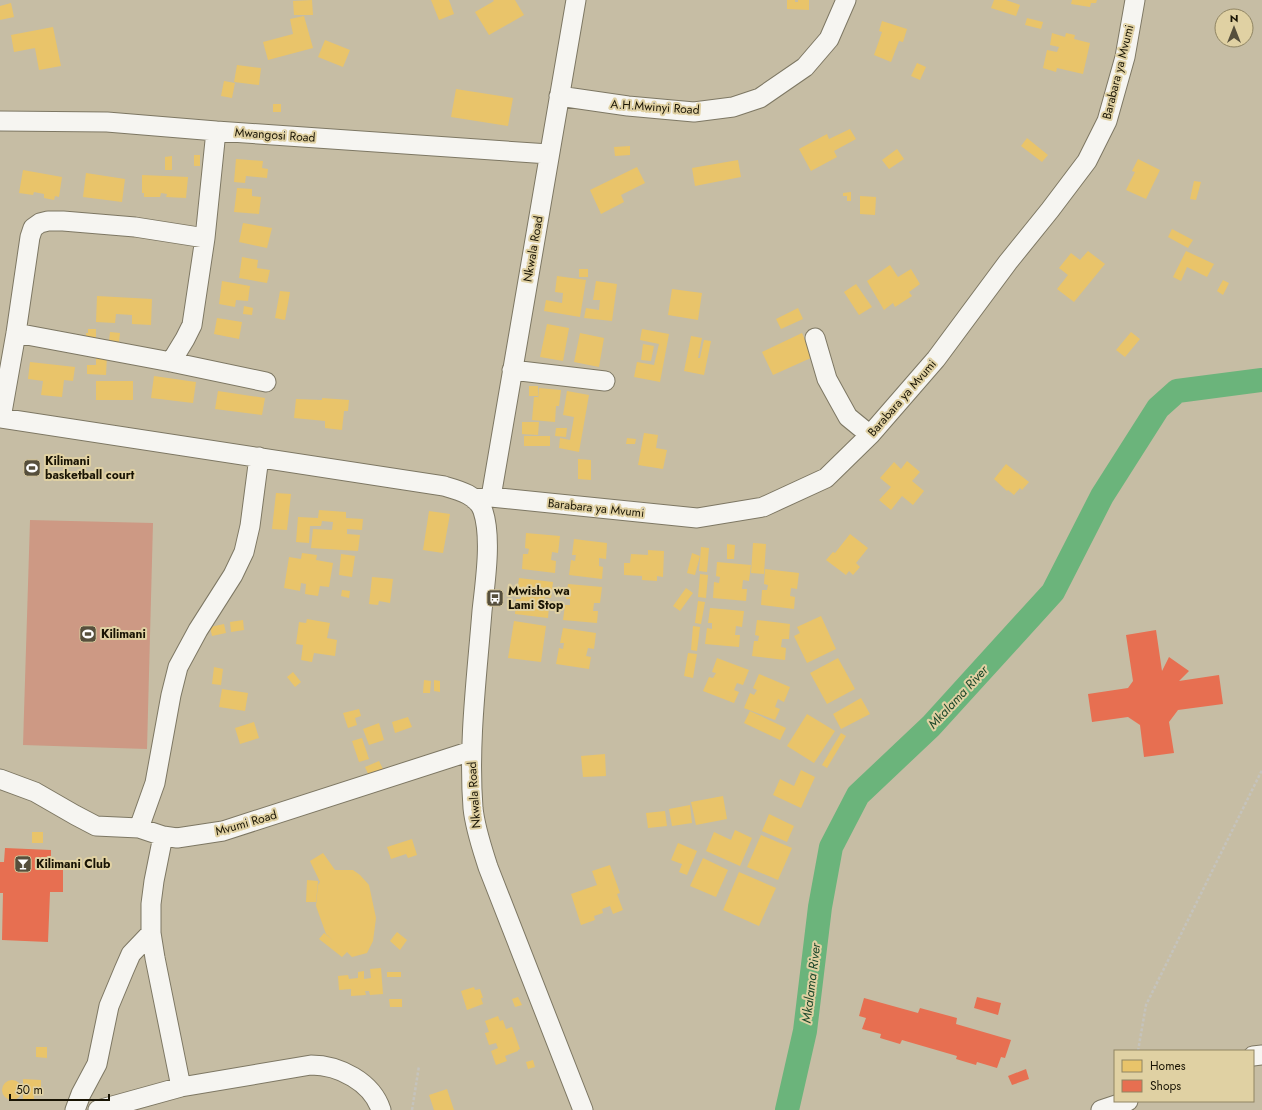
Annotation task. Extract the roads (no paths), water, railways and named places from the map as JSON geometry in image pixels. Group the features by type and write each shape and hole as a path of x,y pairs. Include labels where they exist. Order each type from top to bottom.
{"street":[{"name":"Nkwala Road","path":"576,0 512,370 482,502 487,549 471,751 473,808 477,833 582,1110"},
{"name":"A.H.Mwinyi Road","path":"559,96 628,106 694,112 733,107 753,101 760,98 805,67 829,39 846,0"},
{"name":"Barabara ya Mvumi","path":"482,502 697,518 764,507 826,478 870,435 936,359 1008,262 1087,161 1107,121 1125,57 1135,0"},
{"name":"Mwangosi Road","path":"0,121 107,122 549,154"},
{"path":"207,369 194,349 192,325 205,238 216,131"},
{"path":"205,238 135,227 63,221 48,221 40,223 33,228 30,237 16,333 0,418 444,486 465,493 482,502"},
{"path":"171,362 192,325"},
{"path":"16,333 207,369 266,382"},
{"path":"815,338 827,379 848,417 870,435"},
{"path":"512,370 605,381"},
{"path":"139,828 155,784 178,667 198,630 234,575 244,552 250,526 259,457"},
{"name":"Mvumi Road","path":"0,779 35,792 96,826 139,828 163,836 177,838 223,831 471,751"},
{"path":"163,836 151,904 151,933 181,1087"},
{"path":"75,1110 81,1094 97,1064 109,1006 121,976 131,954 151,933"},
{"path":"98,1110 181,1087 311,1065 331,1067 363,1082 371,1091 381,1110"},
{"path":"1101,1110 1125,1102"}],"waterway":[{"name":"Mkalama River","path":"787,1110 805,1031 820,907 831,847 858,795 931,726 1053,592 1102,496 1158,408 1177,391 1262,380"}],"place":[{"name":"Kilimani basketball court","path":"32,468"},
{"name":"Mwisho wa Lami Stop","path":"495,598"},
{"name":"Kilimani","path":"88,634"},
{"name":"Kilimani Club","path":"23,864"}]}
